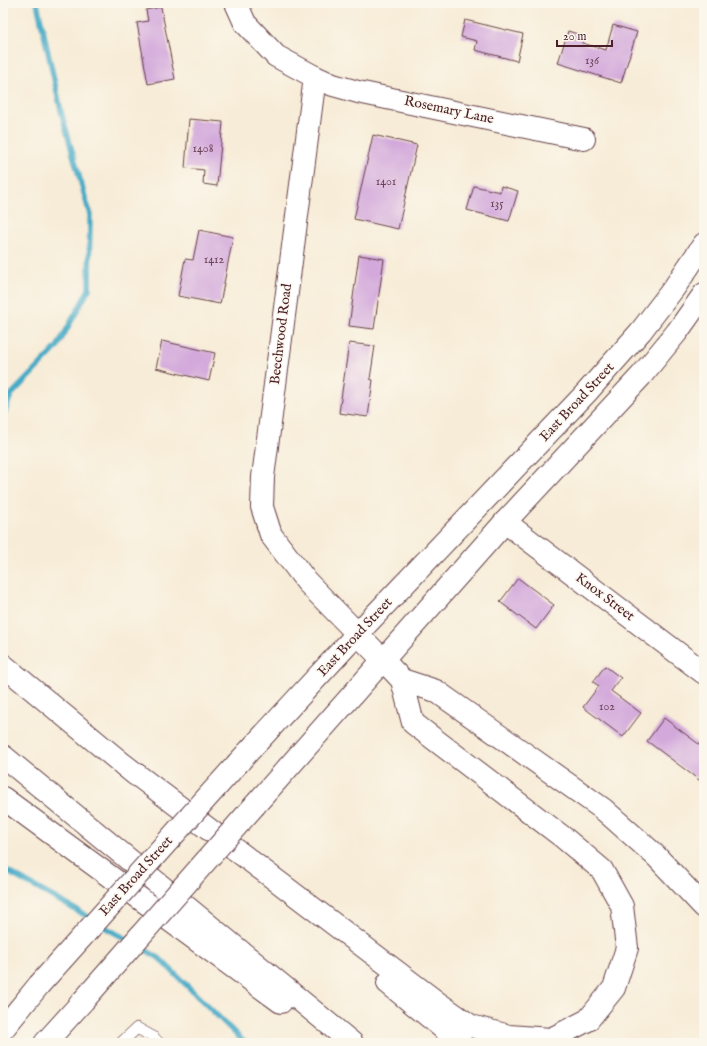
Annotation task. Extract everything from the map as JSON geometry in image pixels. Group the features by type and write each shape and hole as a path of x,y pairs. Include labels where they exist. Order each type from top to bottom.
{"main road":[{"path":"236,3 245,24 276,56 315,77"},
{"name":"Rosemary Lane","path":"315,77 334,85 358,92 584,139"},
{"name":"Beechwood Road","path":"315,77 263,477 262,507 271,535 307,582 402,680"},
{"name":"East Broad Street","path":"3,1029 38,985 238,763 357,634 592,387 641,331 674,288 704,244"},
{"name":"East Broad Street","path":"45,1043 505,522 641,376 678,332 704,294"},
{"name":"Knox Street","path":"505,522 704,673"},
{"path":"3,665 461,1043"},
{"path":"124,765 438,1003 471,1026 510,1036 551,1039 588,1020 614,988 626,948 622,906 602,870 564,838 413,723 402,680"},
{"path":"402,680 436,691 603,809 656,856 704,907"},
{"path":"3,756 352,1043"},
{"path":"3,798 337,1043"}],"lane":[{"path":"121,1043 137,1028 153,1037 159,1043"}],"building":[{"path":"161,7 175,79 148,84 137,23 148,21 146,10"},
{"path":"465,20 523,34 517,61 475,50 477,41 461,37"},
{"path":"613,25 637,32 621,83 558,63 568,31 584,36 582,43 606,50"},
{"path":"189,119 223,122 217,186 203,184 204,170 185,168"},
{"path":"373,135 417,145 398,229 354,219"},
{"path":"474,186 500,192 501,186 518,191 509,221 467,210"},
{"path":"199,230 233,237 220,304 178,296 185,259 193,260"},
{"path":"359,255 384,259 374,329 349,326"},
{"path":"162,341 215,353 209,381 156,368"},
{"path":"349,343 375,346 370,379 373,380 368,417 339,413"},
{"path":"518,578 554,605 536,629 500,602"},
{"path":"605,666 621,678 611,691 641,713 623,737 583,707 599,686 593,682"},
{"path":"664,718 704,748 703,783 647,741"}],"waterway":[{"path":"3,417 11,395 57,347 89,289 90,215 62,115 37,3"},
{"path":"3,869 92,919"},
{"path":"99,924 130,941"},
{"path":"137,945 159,958 245,1043"}]}
